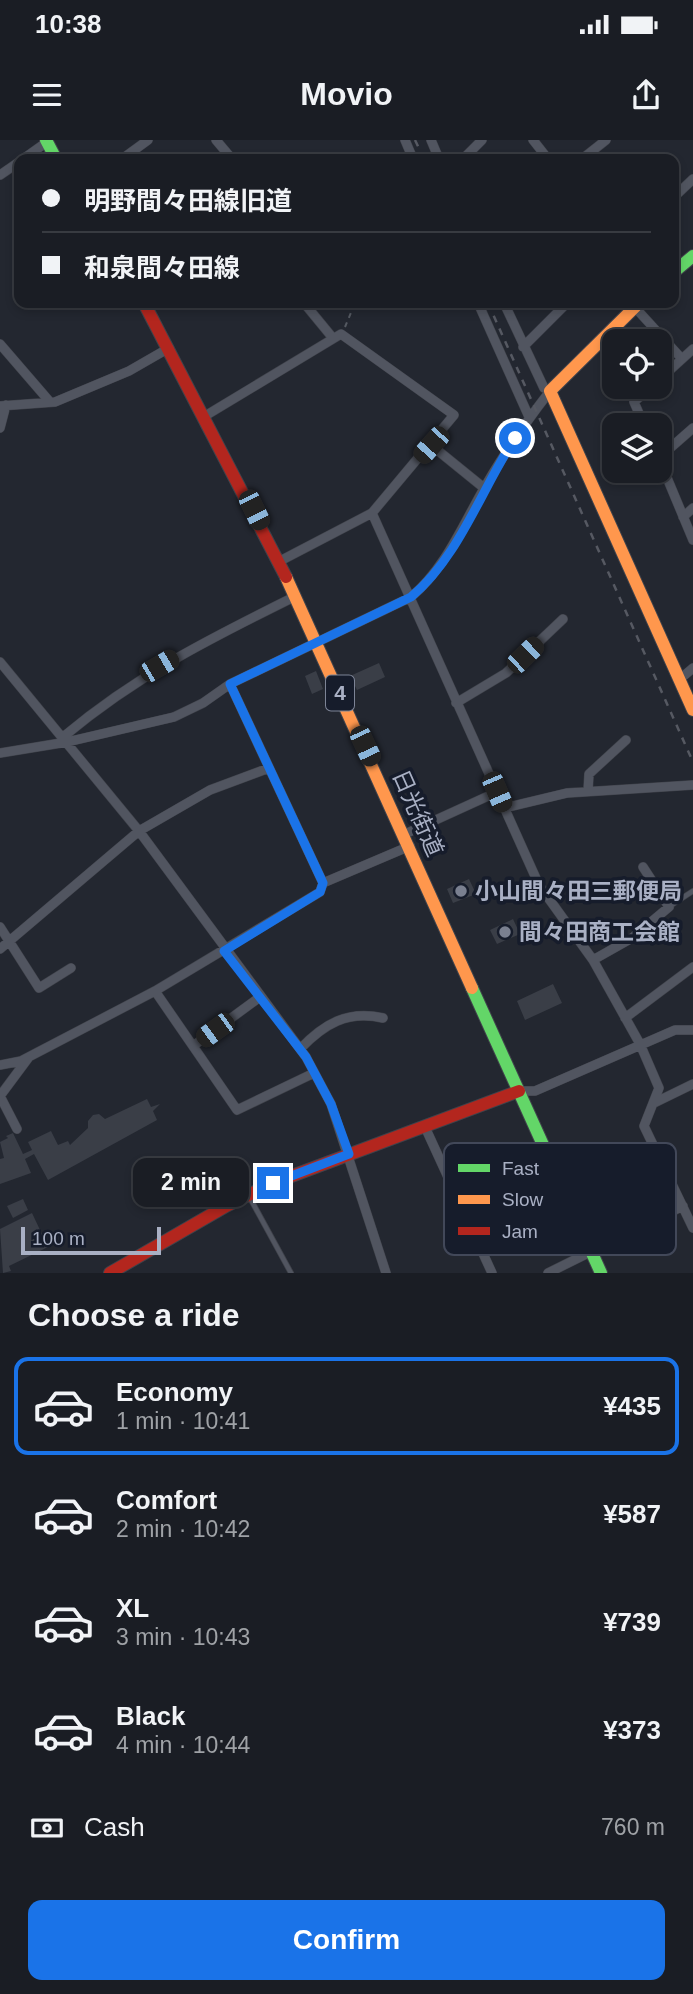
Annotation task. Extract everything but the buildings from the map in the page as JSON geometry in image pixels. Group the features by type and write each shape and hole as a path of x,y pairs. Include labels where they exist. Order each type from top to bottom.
{"main road":[{"path":"679,268 693,256"},
{"name":"日光街道","path":"147,308 280,561 542,1143"},
{"path":"631,308 550,391 693,710"},
{"path":"113,1272 248,1194 519,1091"},
{"name":"日光街道","path":"593,1255 601,1273"}],"street":[{"path":"129,154 148,140"},
{"path":"216,140 228,154"},
{"path":"468,154 482,140"},
{"path":"533,140 544,154"},
{"path":"588,154 606,140"},
{"path":"29,154 47,141"},
{"path":"679,192 693,179"},
{"path":"280,561 372,513 454,415 336,336 309,308"},
{"path":"480,308 529,417"},
{"path":"0,753 174,717 203,703 230,684 411,597 443,562 484,488 529,417 550,391 544,388 506,308"},
{"path":"523,347 562,308"},
{"path":"638,308 682,359"},
{"path":"205,416 336,336"},
{"path":"0,344 50,402"},
{"path":"0,428 3,406 50,402 130,370 169,348"},
{"path":"672,368 693,349"},
{"path":"672,448 693,428"},
{"path":"431,445 484,488"},
{"path":"670,483 693,540"},
{"path":"683,517 693,508"},
{"path":"372,513 539,885 593,960 640,1044 659,1088 644,1126 652,1143"},
{"path":"65,740 102,705 159,666 296,596"},
{"path":"456,703 506,673 563,619"},
{"path":"0,662 138,831 224,951 300,1049 331,1104 386,1273"},
{"path":"680,679 693,668"},
{"path":"0,1065 30,1056 155,991 320,892 323,883 230,684"},
{"path":"587,791 589,774 626,740"},
{"path":"0,949 138,831 209,790 269,768"},
{"path":"504,808 587,791 693,785"},
{"path":"323,883 497,792"},
{"path":"593,960 632,938 669,907 643,866"},
{"path":"0,928 39,988 71,968"},
{"path":"625,1018 693,967"},
{"path":"155,991 237,1110 314,1073"},
{"path":"193,1046 260,997"},
{"path":"300,1049 320,1028 340,1020 366,1014 383,1018"},
{"path":"519,1091 535,1091 675,1030 693,1030"},
{"path":"17,1129 0,1096 30,1056"},
{"path":"654,1103 693,1084"},
{"path":"425,1127 444,1168"},
{"path":"676,1192 693,1228"},
{"path":"676,1210 683,1206"},
{"path":"484,1255 492,1273"},
{"path":"548,1273 588,1255"}],"lane":[{"path":"669,907 693,891"},
{"path":"248,1194 290,1273"}],"path":[{"path":"336,336 352,308"}],"railway":[{"path":"415,140 422,154"},
{"path":"490,308 693,762"}],"traffic: fast":[{"path":"46,140 53,154"},
{"path":"679,268 693,256"},
{"path":"472,988 542,1143"},
{"path":"593,1255 601,1273"}],"traffic: slow":[{"path":"634,308 550,391 693,710"},
{"path":"286,577 472,988"}],"traffic: jam":[{"path":"147,308 286,577"},
{"path":"110,1273 226,1206 273,1183 519,1091"}],"place":[{"name":"小山間々田三郵便局","path":"461,891"},
{"name":"間々田商工会館","path":"505,932"}],"route":[{"path":"273,1183 349,1154 331,1104 306,1057 224,951 320,892 323,883 230,684 411,597 422,588 458,538 484,488 515,438"}]}
